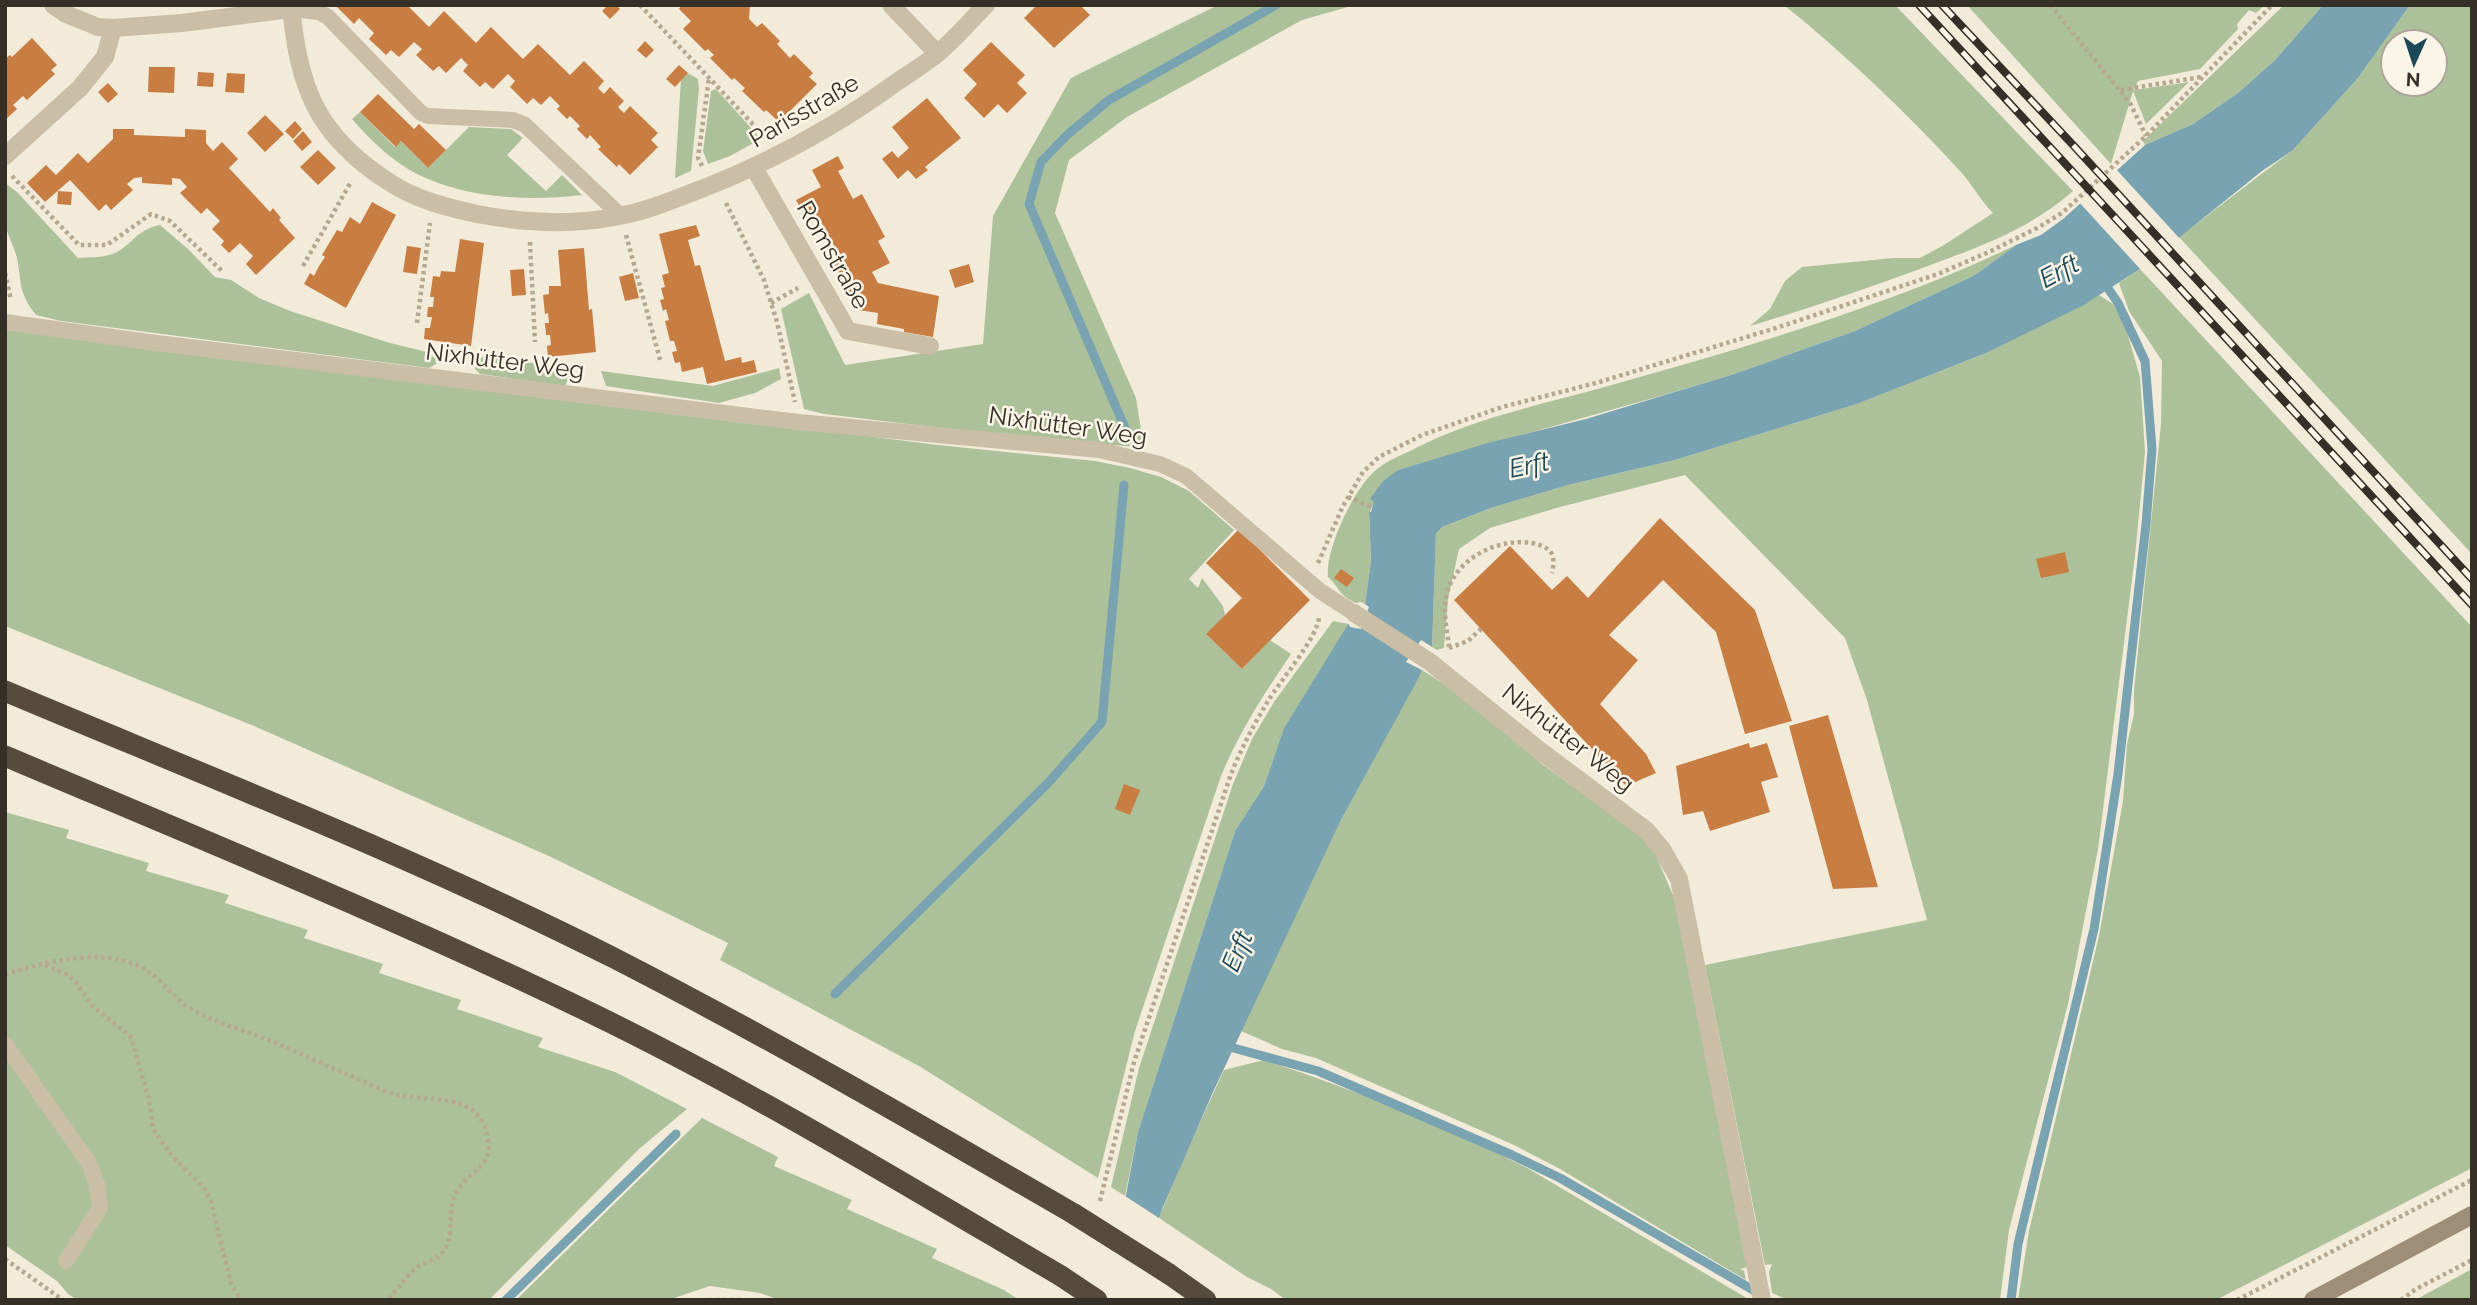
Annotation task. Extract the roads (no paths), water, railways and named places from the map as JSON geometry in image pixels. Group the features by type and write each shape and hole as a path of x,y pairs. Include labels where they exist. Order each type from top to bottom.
{"highway":[{"path":"5,691 401,858 612,957 799,1056 1074,1214 1206,1300"},
{"path":"5,756 377,914 592,1013 769,1105 1061,1276 1097,1300"}],"main road":[{"path":"2313,1300 2472,1215"}],"street":[{"path":"53,5 66,15 98,27 113,28 182,23 291,7"},
{"path":"891,5 937,53"},
{"name":"Parisstraße","path":"291,7 296,52 312,102 332,134 362,164 405,193 432,204 529,222 583,221 621,216 754,168 857,111 937,53 986,5"},
{"path":"5,156 80,88 105,57 113,28"},
{"name":"Romstraße","path":"754,168 848,331 930,346"},
{"name":"Nixhütter Weg","path":"1354,613 1450,677 1539,750 1646,830 1662,849 1679,879 1762,1300"}],"lane":[{"path":"291,7 319,12 328,17 421,113 436,117 519,121 621,216"},
{"name":"Nixhütter Weg","path":"5,322 799,422 1099,450 1160,464 1197,484 1320,591 1354,613"},
{"path":"5,1044 89,1163 97,1184 100,1208 66,1261"}],"water":[{"name":"Erft","path":"2323,5 2410,5 2394,28 2379,28 2379,49 2358,78 2293,150 2262,171 2140,269 2082,306 1986,353 1857,404 1675,460 1568,485 1491,508 1442,527 1436,534 1432,647 1421,640 1406,662 1422,670 1418,679 1341,820 1213,1092 1151,1241 1106,1300 1138,1132 1235,831 1264,786 1284,728 1347,626 1349,624 1350,627 1361,629 1369,607 1365,604 1371,561 1369,511 1371,512 1374,502 1370,499 1383,481 1398,470 1488,443 1586,419 1734,374 1855,331 1975,275 2016,245 2041,235 2063,219 2145,145 2193,124 2238,93 2275,60"}],"waterway":[{"path":"1128,435 1029,204 1041,162 1067,135 1109,100 1276,5"},
{"path":"2011,1300 2018,1244 2094,929 2118,774 2146,524 2152,449 2145,361 2118,303 2103,281"},
{"path":"835,994 1049,782 1102,722 1124,485"},
{"path":"1226,1046 1318,1071 1512,1155 1560,1178 1760,1294"},
{"path":"506,1300 676,1134"}],"railway":[{"path":"1919,5 2472,605"},
{"path":"1942,5 2472,579"}]}
